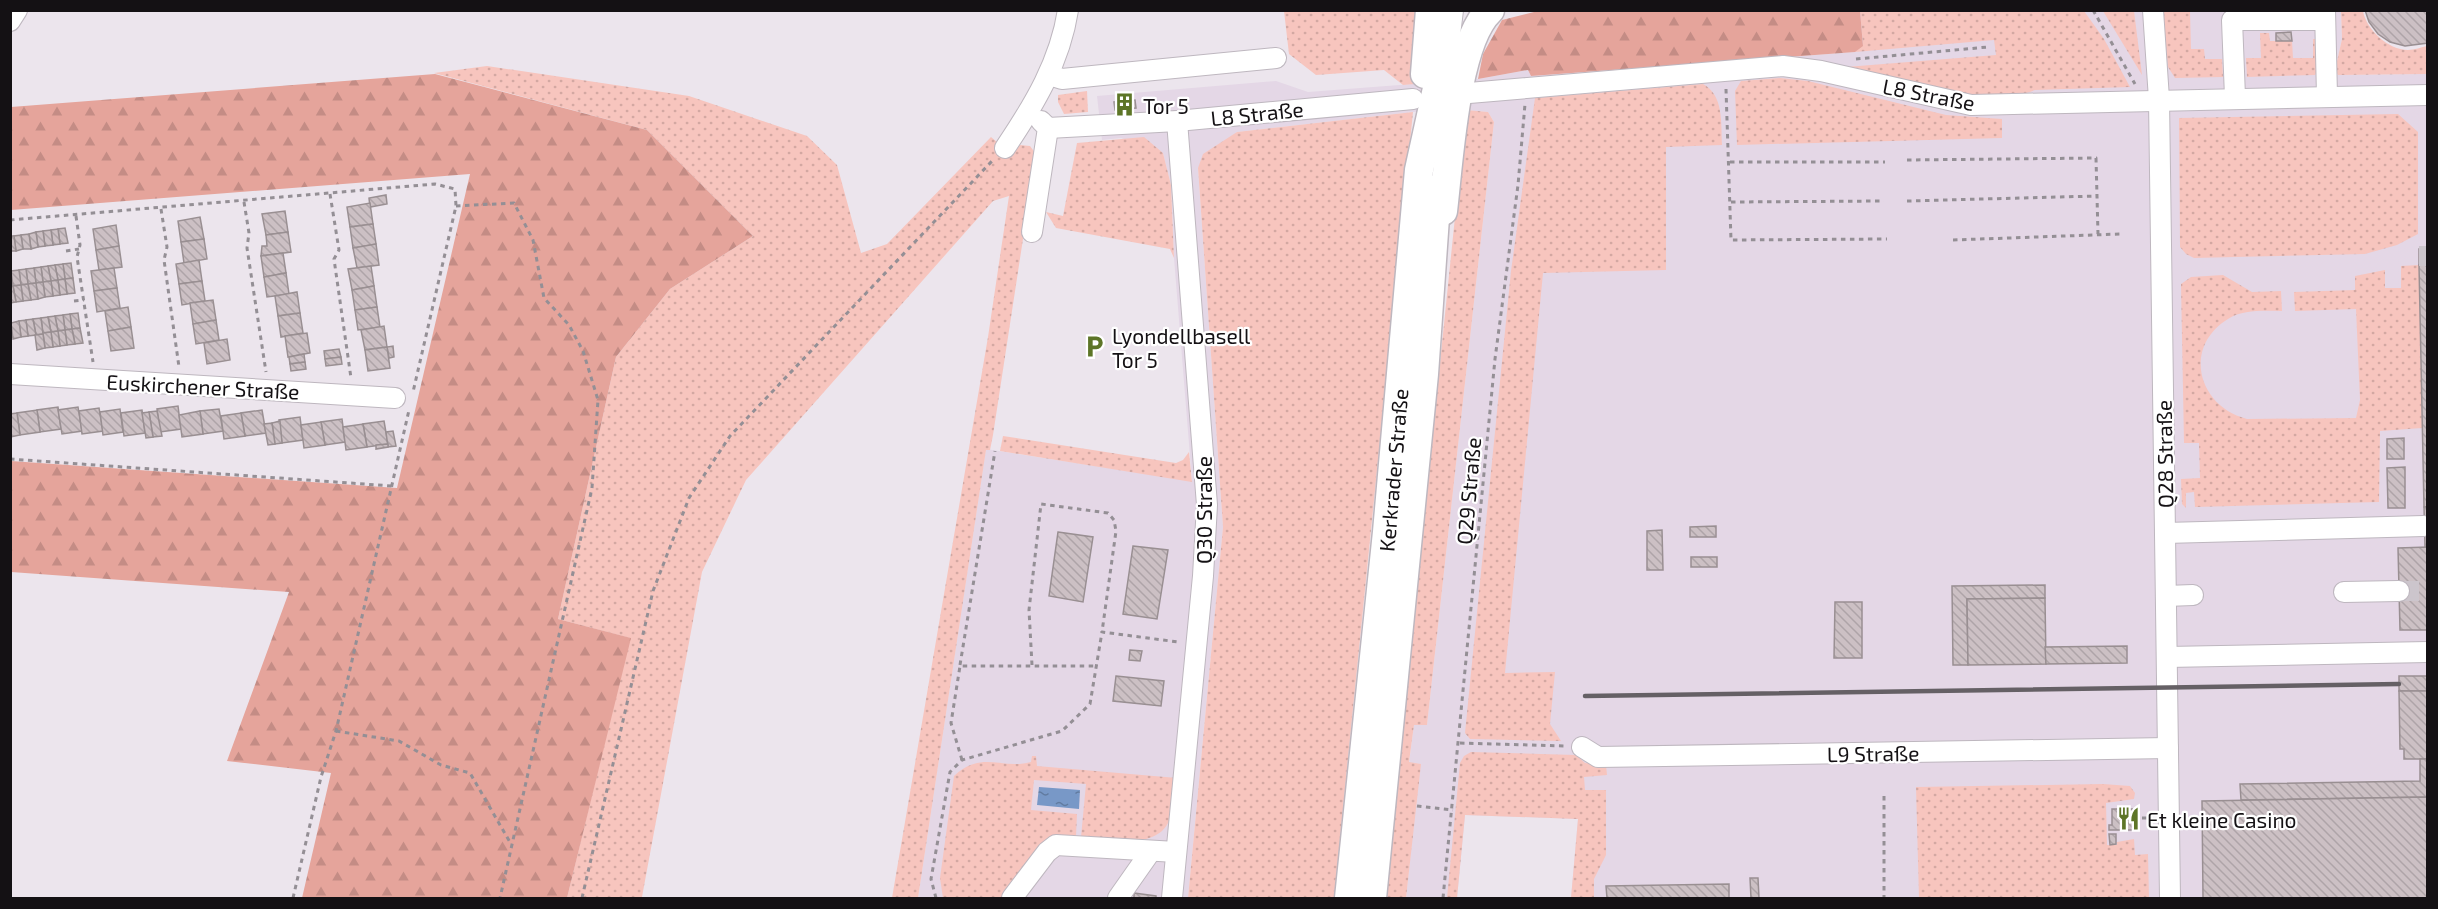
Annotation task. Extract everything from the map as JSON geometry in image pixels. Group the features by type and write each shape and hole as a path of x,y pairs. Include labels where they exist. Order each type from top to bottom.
{"highway":[{"path":"1419,170 1430,10"},
{"path":"1424,374 1450,151 1464,59 1479,21 1490,10"},
{"name":"Kerkrader Straße","path":"1349,898 1387,532 1419,170 1447,43"},
{"name":"Kerkrader Straße","path":"1372,898 1424,374 1447,43"}],"main road":[{"name":"Kerkrader Straße","path":"1447,43 1450,10"}],"street":[{"path":"10,21 17,10"},
{"path":"1005,147 1030,110 1049,75 1065,32 1068,10"},
{"name":"Q28 Straße","path":"2153,10 2151,99 2165,533 2170,898"},
{"path":"2235,97 2230,15 2325,15 2327,96"},
{"path":"1049,75 1062,79 1276,58"},
{"name":"L8 Straße","path":"1469,93 1783,66 1821,71 1971,105 2235,97 2427,95"},
{"name":"L8 Straße","path":"1048,128 1177,121 1413,99"},
{"path":"1030,110 1048,128 1032,232"},
{"name":"Q30 Straße","path":"1172,898 1207,506 1177,121"},
{"name":"Euskirchener Straße","path":"10,374 395,398"},
{"path":"2165,533 2424,526"},
{"path":"2344,592 2399,591"},
{"path":"2166,596 2193,595"},
{"path":"2167,657 2427,652"},
{"name":"L9 Straße","path":"1582,747 1598,757 2168,748"},
{"path":"1012,898 1047,852 1056,845 1176,852"},
{"path":"1118,898 1151,851"}],"path":[{"path":"2093,10 2151,99"},
{"path":"1851,60 1988,48"},
{"path":"1725,70 1731,240 1887,239"},
{"name":"Q29 Straße","path":"1443,898 1460,743 1495,359 1518,185 1526,88"},
{"path":"582,898 653,591 689,498 730,436 1005,147"},
{"path":"1907,160 2096,158 2098,234"},
{"path":"1730,162 1885,162"},
{"path":"10,220 244,202 435,184 455,189 456,206 336,731 321,777 293,898"},
{"path":"330,194 339,250 334,259 353,395"},
{"path":"1907,201 2097,196"},
{"path":"1731,202 1884,201"},
{"path":"244,202 249,233 247,248 268,389"},
{"path":"456,206 514,203 533,240 544,298 569,325 583,351 598,400 592,488 500,898"},
{"path":"161,209 167,247 164,260 182,384"},
{"path":"76,216 79,249 77,257 96,381"},
{"path":"1953,240 2120,234"},
{"path":"66,251 79,249"},
{"path":"74,301 84,300"},
{"path":"962,760 951,723 995,451"},
{"path":"10,459 392,486"},
{"path":"936,898 931,879 950,772 962,760 1062,731 1090,704 1116,531 1114,520 1108,513 1041,504 1029,610 1032,665"},
{"path":"1102,632 1196,644"},
{"path":"960,666 1096,666"},
{"path":"336,731 399,741 441,765 470,773 511,845"},
{"path":"1460,743 1582,747"},
{"path":"1884,796 1884,898"},
{"path":"1417,806 1453,810"},
{"path":"2133,818 2148,818"}],"shaded area":[{"path":"1860,10 2341,11 2342,39 2335,70 2338,75 2427,74 2427,898 1571,898 1578,819 1465,815 1457,898 1406,898 1420,764 1409,763 1414,725 1427,725 1494,122 1488,112 1466,110 1413,112 1237,132 1198,168 1223,527 1188,898 918,898 986,449 1192,481 1174,258 1171,185 1163,153 1121,138 1102,140 1097,96 1276,81 1308,92 1478,79 1528,70 1531,76 1855,52"},
{"path":"1284,11 1420,11 1415,84 1403,85 1384,70 1316,75 1289,54"},
{"path":"1860,11 2084,11 2104,39 2130,87 2035,90 2015,95 1992,96 1915,85 1846,67 1996,55 1994,40 1855,52 1863,45"},
{"path":"2103,11 2134,11 2142,75"},
{"path":"2162,11 2190,11 2191,49 2204,49 2205,59 2222,59 2223,77 2175,78 2168,67"},
{"path":"2341,11 2363,11 2373,31 2386,42 2400,49 2408,50 2427,46 2427,74 2338,75 2335,70 2342,39"},
{"path":"2260,33 2269,33 2270,41 2292,41 2293,58 2313,58 2313,39 2317,39 2319,68 2315,75 2247,77 2246,58 2261,58"},
{"path":"487,66 689,96 807,136 837,165 861,253 887,244 991,137 1012,155 1020,145 1030,146 1036,154 993,435 990,450 986,450 918,898 892,898 988,337 1009,196 993,201 746,480 702,572 642,897 655,898 567,898 630,638 558,619 616,357 670,289 753,236 647,130 434,73"},
{"path":"1780,78 1808,81 1946,115 2002,119 2002,138 1737,145 1735,91 1741,81"},
{"path":"1703,84 1715,95 1718,103 1722,145 1666,147 1666,270 1543,273 1505,673 1555,672 1550,724 1561,741 1470,739 1465,733 1511,271 1535,98"},
{"path":"1087,91 1088,112 1064,114 1058,102 1058,95"},
{"path":"1466,110 1488,112 1494,122 1427,725 1414,725 1409,762 1421,764 1406,898 1385,898"},
{"path":"1413,112 1334,898 1188,898 1223,527 1198,168 1203,154 1237,132"},
{"path":"2398,114 2418,132 2418,234 2397,245 2365,254 2194,258 2180,247 2179,118"},
{"path":"1144,137 1163,153 1171,185 1174,258 1170,249 1056,228 1046,212 1063,216 1077,143"},
{"path":"2419,265 2422,428 2380,431 2379,502 2195,507 2194,492 2186,493 2186,508 2182,504 2181,479 2200,478 2199,443 2184,443 2181,284 2191,277 2223,275 2252,292 2281,291 2282,311 2254,311 2234,316 2214,331 2205,345 2201,360 2202,375 2207,389 2217,402 2230,412 2247,419 2356,418 2360,400 2356,309 2295,311 2294,292 2355,290 2355,276 2385,270 2385,288 2401,288 2401,266"},
{"path":"1003,436 1176,463 1183,460 1189,452 1192,482 1000,451"},
{"path":"1471,752 1576,755 1585,763 1606,765 1607,775 1584,777 1585,790 1606,790 1606,855 1594,879 1594,898 1571,898 1578,819 1465,815 1457,898 1447,898 1460,763 1464,756"},
{"path":"1032,756 1036,756 1037,766 1177,778 1174,805 1169,821 1163,830 1142,840 1117,841 1081,837 1086,784 1034,780 1031,810 1077,814 1076,836 1059,835 1046,839 1003,898 943,898 940,878 954,776 974,764 992,762 1020,764 1031,762"},
{"path":"2103,784 2130,786 2135,793 2134,799 2106,803 2107,845 2117,845 2117,842 2134,839 2135,855 2148,854 2149,898 1919,898 1916,787"}],"green space":[{"path":"1538,11 1860,11 1863,46 1855,52 1531,76 1528,70 1478,79 1483,54 1502,20"},
{"path":"435,74 647,130 753,236 670,289 616,357 558,619 631,638 567,898 302,898 331,773 227,761 289,592 11,572 11,461 397,488 470,174 11,210 11,107"}],"water":[{"path":"1039,787 1080,790 1079,809 1037,805"}],"building":[{"path":"2365,10 2428,10 2428,43 2405,46 2390,42 2378,34 2369,22"},
{"path":"2291,32 2292,41 2276,41 2276,33"},
{"name":"Tor 5","path":"1135,100 1136,108 1115,110 1114,102"},
{"path":"386,195 387,204 370,207 369,198"},
{"path":"370,203 373,224 350,227 347,207"},
{"path":"285,211 288,232 266,235 262,214"},
{"path":"200,217 204,239 181,242 178,221"},
{"path":"373,224 376,244 353,248 350,227"},
{"path":"116,225 119,246 96,250 93,229"},
{"path":"65,228 68,243 60,244 58,229"},
{"path":"58,229 60,244 53,245 51,230"},
{"path":"51,230 53,245 45,246 43,231"},
{"path":"43,231 45,246 38,247 36,232"},
{"path":"36,232 38,247 31,249 29,234"},
{"path":"288,232 291,252 261,256 262,246 267,246 266,235"},
{"path":"29,234 31,249 23,249 21,235"},
{"path":"21,235 23,249 16,251 14,236"},
{"path":"10,236 14,236 16,251 10,251"},
{"path":"204,239 207,259 184,263 181,242"},
{"path":"376,244 379,265 357,268 353,248"},
{"path":"119,246 122,267 99,270 96,250"},
{"path":"2419,249 2428,249 2428,265 2419,265"},
{"path":"283,253 286,273 264,277 261,256"},
{"path":"199,260 202,281 179,284 176,264"},
{"path":"71,263 73,278 65,279 63,264"},
{"path":"63,264 65,279 58,280 55,265"},
{"path":"55,265 58,280 51,281 48,266"},
{"path":"2419,265 2428,265 2428,507 2424,507"},
{"path":"48,266 51,281 43,282 41,267"},
{"path":"371,266 374,286 352,290 348,269"},
{"path":"41,267 43,282 36,283 34,268"},
{"path":"34,268 36,283 28,284 26,269"},
{"path":"114,268 117,288 94,291 91,271"},
{"path":"26,269 28,284 21,285 19,270"},
{"path":"19,270 21,285 13,286 11,271"},
{"path":"286,273 289,294 267,297 264,277"},
{"path":"73,278 75,293 67,294 65,279"},
{"path":"65,279 67,294 60,295 58,280"},
{"path":"58,280 60,295 53,296 51,281"},
{"path":"51,281 53,296 45,297 43,282"},
{"path":"202,281 205,301 182,305 179,284"},
{"path":"43,282 45,297 38,299 36,283"},
{"path":"36,283 38,299 31,300 28,284"},
{"path":"28,284 31,300 23,301 21,285"},
{"path":"21,285 23,301 16,302 13,286"},
{"path":"13,286 16,302 10,303 10,287"},
{"path":"374,286 377,307 355,310 352,290"},
{"path":"117,288 120,308 97,312 94,291"},
{"path":"297,292 300,313 278,316 275,296"},
{"path":"213,300 216,320 193,324 190,303"},
{"path":"128,307 131,327 108,331 105,311"},
{"path":"377,307 380,327 358,330 355,310"},
{"path":"78,313 80,328 72,329 70,314"},
{"path":"300,313 303,333 281,337 278,316"},
{"path":"70,314 72,329 65,330 63,315"},
{"path":"63,315 65,330 58,331 55,316"},
{"path":"55,316 58,331 51,332 48,317"},
{"path":"48,317 51,332 43,333 41,318"},
{"path":"41,318 43,334 36,335 33,319"},
{"path":"33,319 36,335 28,336 26,320"},
{"path":"26,320 28,336 21,337 19,321"},
{"path":"216,320 219,340 196,344 193,324"},
{"path":"19,321 21,337 13,339 11,323"},
{"path":"384,326 387,347 365,350 361,330"},
{"path":"131,327 134,348 111,351 108,331"},
{"path":"80,328 83,343 75,344 72,329"},
{"path":"72,329 75,344 67,345 65,330"},
{"path":"65,330 67,345 60,346 58,331"},
{"path":"58,331 60,346 53,347 51,332"},
{"path":"51,332 53,347 45,348 43,333"},
{"path":"307,333 310,353 288,357 285,336"},
{"path":"43,334 45,348 37,350 35,335"},
{"path":"227,339 230,360 207,364 204,343"},
{"path":"393,346 394,357 389,358 387,347"},
{"path":"387,347 390,368 368,371 365,350"},
{"path":"339,349 341,357 325,359 324,351"},
{"path":"304,354 305,362 290,364 289,357"},
{"path":"341,357 342,364 326,366 325,359"},
{"path":"305,362 306,369 291,371 290,364"},
{"path":"178,406 181,429 160,432 157,409"},
{"path":"58,407 61,429 40,432 37,410"},
{"path":"78,407 82,431 62,434 58,410"},
{"path":"99,408 103,431 82,434 79,411"},
{"path":"120,409 123,432 103,435 100,412"},
{"path":"219,409 223,431 203,434 200,411"},
{"path":"37,410 40,432 20,435 17,413"},
{"path":"142,410 145,433 124,436 121,413"},
{"path":"262,410 266,433 245,436 241,413"},
{"path":"157,411 162,436 153,437 149,412"},
{"path":"200,411 203,434 182,437 179,415"},
{"path":"149,412 153,437 146,438 142,413"},
{"path":"17,413 20,435 10,437 10,414"},
{"path":"241,413 245,436 224,439 221,416"},
{"path":"300,417 303,440 282,443 279,420"},
{"path":"342,419 345,442 325,445 321,422"},
{"path":"280,421 282,443 275,444 272,423"},
{"path":"384,421 388,444 367,447 363,424"},
{"path":"321,422 325,445 304,448 301,425"},
{"path":"272,423 275,444 268,445 264,424"},
{"path":"363,424 367,447 346,450 343,427"},
{"path":"393,431 396,446 388,447 386,432"},
{"path":"2404,438 2404,459 2387,459 2387,439"},
{"path":"388,444 388,447 376,449 376,445"},
{"path":"2405,467 2405,508 2388,508 2387,468"},
{"path":"2424,507 2428,507 2428,547 2425,547"},
{"path":"1716,526 1716,537 1690,537 1690,527"},
{"path":"1662,530 1663,570 1647,570 1647,531"},
{"path":"1058,532 1093,537 1083,602 1049,596"},
{"path":"1133,546 1168,550 1157,619 1123,614"},
{"path":"2428,547 2428,630 2400,630 2398,548"},
{"path":"1691,557 1717,557 1717,567 1691,567"},
{"path":"2045,585 2045,598 1967,599 1968,665 1953,665 1952,586"},
{"path":"2045,598 2046,664 1968,665 1967,599"},
{"path":"1835,602 1862,602 1862,658 1834,658"},
{"path":"2127,646 2127,663 2046,664 2045,647"},
{"path":"1130,650 1142,651 1140,661 1129,660"},
{"path":"1116,676 1164,681 1161,706 1113,701"},
{"path":"2399,676 2428,676 2428,691 2399,691"},
{"path":"2399,691 2428,691 2428,759 2404,759 2404,749 2400,749"},
{"path":"2420,759 2428,759 2428,797 2241,800 2240,784 2420,781"},
{"path":"2428,797 2428,898 2203,898 2202,801"},
{"path":"2112,809 2133,809 2133,830 2109,830 2109,825 2112,825"},
{"path":"2109,834 2116,834 2116,844 2110,845"},
{"path":"1750,878 1758,878 1759,898 1751,898"},
{"path":"1729,884 1729,898 1607,898 1606,886"},
{"path":"1134,893 1156,896 1156,898 1134,898"}],"tunnel":[{"path":"2419,256 2428,256"},
{"path":"2399,591 2428,591"}],"railway":[{"path":"1585,696 2399,684"}],"place":[{"name":"Tor 5","path":"1125,105"},
{"name":"Lyondellbasell Tor 5","path":"1094,347"},
{"name":"Et kleine Casino","path":"2129,819"}]}
